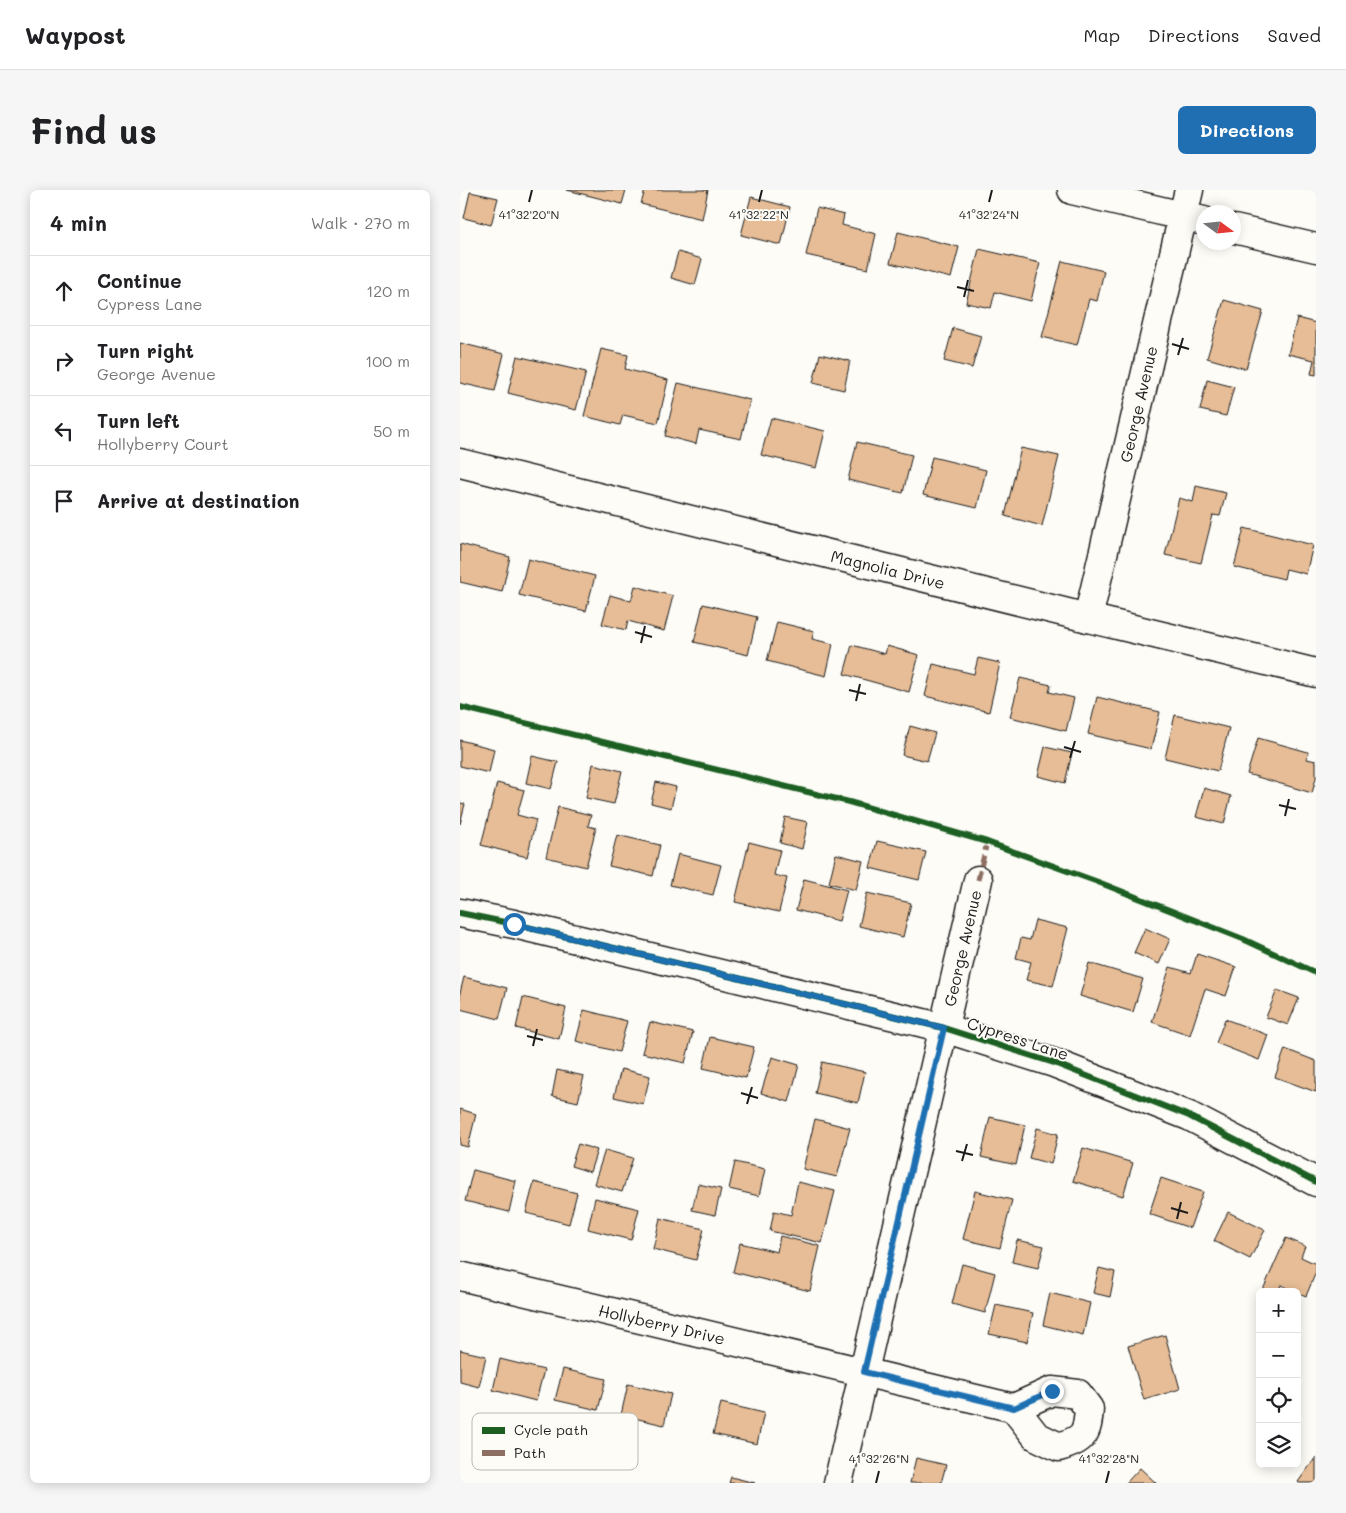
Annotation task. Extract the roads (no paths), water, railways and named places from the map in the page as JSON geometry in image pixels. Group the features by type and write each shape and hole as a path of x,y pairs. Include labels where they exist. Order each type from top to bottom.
{"street":[{"path":"1072,190 1193,219"},
{"name":"George Avenue","path":"1088,618 1193,219 1189,190"},
{"path":"1241,230 1316,248"},
{"name":"Magnolia Drive","path":"460,463 1316,673"},
{"name":"George Avenue","path":"838,1483 978,880"},
{"name":"Cypress Lane","path":"460,913 514,924 944,1028 1054,1063 1189,1116 1316,1182"},
{"name":"Hollyberry Drive","path":"460,1276 1014,1408"}]}
